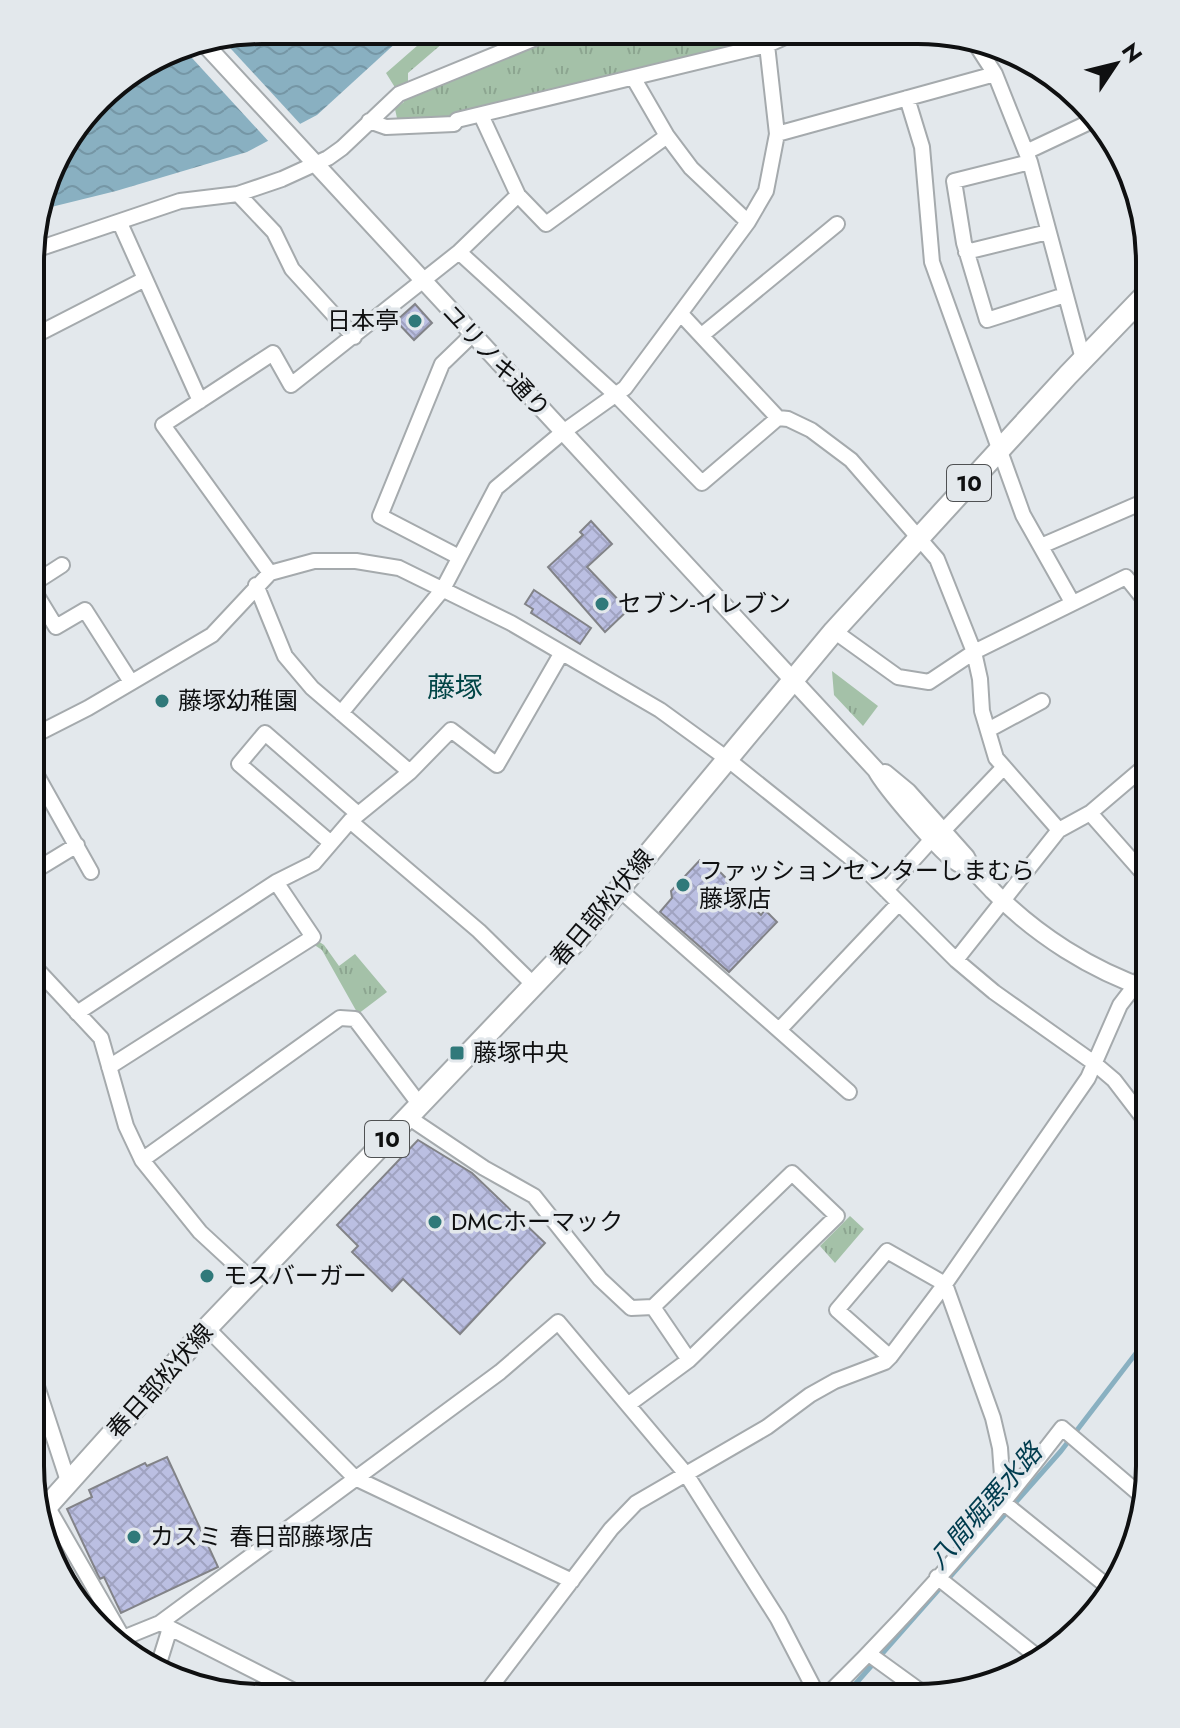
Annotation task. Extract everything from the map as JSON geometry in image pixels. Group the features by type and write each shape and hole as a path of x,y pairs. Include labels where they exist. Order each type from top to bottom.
{"main road":[{"name":"春日部松伏線","path":"48,1506 252,1280 535,986 620,890 834,631 1136,304"}],"street":[{"path":"45,247 180,201 238,194 282,179 342,148 399,94 521,44"},
{"path":"341,713 443,589 496,488 563,432 616,395 681,314 748,222 766,191 777,134 767,45 457,120 454,124 386,127 369,121"},
{"name":"ユリノキ通り","path":"211,50 876,770 890,775 938,834 966,857 970,867 1004,901 1062,947 1095,967 1136,985"},
{"path":"982,54 995,74 1028,157 1083,359"},
{"path":"777,134 995,74"},
{"path":"634,79 667,136 691,168 748,222"},
{"path":"907,98 922,147 932,262 1023,515 1072,602"},
{"path":"481,115 518,195 546,224 667,136"},
{"path":"1065,295 987,320 966,252 954,181 1028,157 1087,124"},
{"path":"238,194 274,232 292,269 354,337"},
{"path":"270,573 163,425 273,353 291,385 459,252 518,195"},
{"path":"120,223 200,401"},
{"path":"702,335 837,224"},
{"path":"966,252 1048,232"},
{"path":"459,252 616,395 702,483 778,418"},
{"path":"44,334 145,279"},
{"path":"681,314 778,418 788,419 811,430 851,460 937,559 974,652 982,711 996,758 1059,830"},
{"path":"459,557 380,516 442,364 472,335"},
{"path":"1041,546 1136,505"},
{"path":"44,730 212,635 270,573 314,561 356,561 399,568 511,623 660,710 726,758 867,871 956,960 994,992 1114,1080 1136,1109"},
{"path":"44,577 62,565"},
{"path":"834,631 898,677 929,682 974,652 1126,577 1136,590"},
{"path":"256,585 285,656 312,688 410,772"},
{"path":"44,607 56,627 85,610 131,682"},
{"path":"77,1013 276,882 314,863 354,818 410,772 451,730 497,765 561,654"},
{"path":"988,730 1042,701"},
{"path":"331,843 239,764 265,733 535,986"},
{"path":"886,890 1004,767"},
{"path":"956,960 1059,830 1090,813 1136,774"},
{"path":"44,788 91,872"},
{"path":"1090,813 1136,865"},
{"path":"44,865 77,845"},
{"path":"109,1067 313,937 276,882"},
{"path":"620,890 849,1092"},
{"path":"779,1030 899,903"},
{"path":"44,977 101,1038 126,1126 142,1160 200,1232 252,1280"},
{"path":"493,1684 611,1529 636,1503 767,1427 810,1395 890,1357 945,1284 1088,1078 1120,1005 1136,993"},
{"path":"142,1160 340,1018 355,1019 414,1111 484,1168 534,1196 600,1279 631,1308 653,1307 792,1173 837,1216 689,1360 629,1404"},
{"path":"890,1357 837,1310 887,1251 945,1284 993,1418 1000,1448 1004,1503 1102,1582"},
{"path":"653,1307 689,1360"},
{"path":"132,1641 165,1626 355,1478 500,1372 558,1322 686,1474 778,1619 813,1684"},
{"path":"207,1328 355,1478 572,1581"},
{"path":"44,1408 68,1481"},
{"path":"836,1684 869,1654 1004,1503 1062,1428 1135,1490"},
{"path":"53,1525 111,1622"},
{"path":"937,1577 1031,1652"},
{"path":"160,1658 165,1626"},
{"path":"165,1626 280,1684"},
{"path":"869,1654 910,1684"}],"green space":[{"path":"419,44 442,44 408,73 408,85 416,95 535,44 750,44 434,121 398,123 395,109 404,102 386,73"},
{"path":"832,671 878,706 863,726 834,695"},
{"path":"318,941 339,966 355,954 387,992 358,1014 322,950 313,944"},
{"path":"850,1216 864,1229 835,1263 820,1246"}],"water":[{"path":"395,44 317,115 247,152 51,207 73,153 98,118 129,89 153,73 206,51 234,46"}],"pier":[{"path":"229,47 303,127 271,144 191,57"}],"building":[{"path":"415,304 432,323 414,340 396,321"},
{"path":"591,521 612,544 587,567 628,610 605,632 548,567 583,535 580,532"},
{"path":"534,590 591,628 580,644 531,613 533,609 525,604"},
{"path":"700,860 708,860 761,915 765,910 777,922 729,972 660,912 672,898 671,891"},
{"path":"418,1140 472,1173 545,1243 460,1334 403,1279 392,1291 352,1252 358,1246 337,1225"},
{"path":"167,1457 218,1567 121,1613 104,1577 100,1579 67,1509 92,1497 89,1490 145,1463 147,1466"}],"waterway":[{"name":"八間堀悪水路","path":"855,1684 1061,1451 1136,1353"}],"place":[{"name":"日本亭","path":"415,321"},
{"name":"セブン-イレブン","path":"602,604"},
{"name":"藤塚幼稚園","path":"162,701"},
{"name":"ファッションセンターしまむら 藤塚店","path":"683,885"},
{"name":"藤塚中央","path":"457,1053"},
{"name":"DMCホーマック","path":"435,1222"},
{"name":"モスバーガー","path":"207,1276"},
{"name":"カスミ 春日部藤塚店","path":"134,1537"}],"district":[{"name":"藤塚","path":"455,687"}]}
